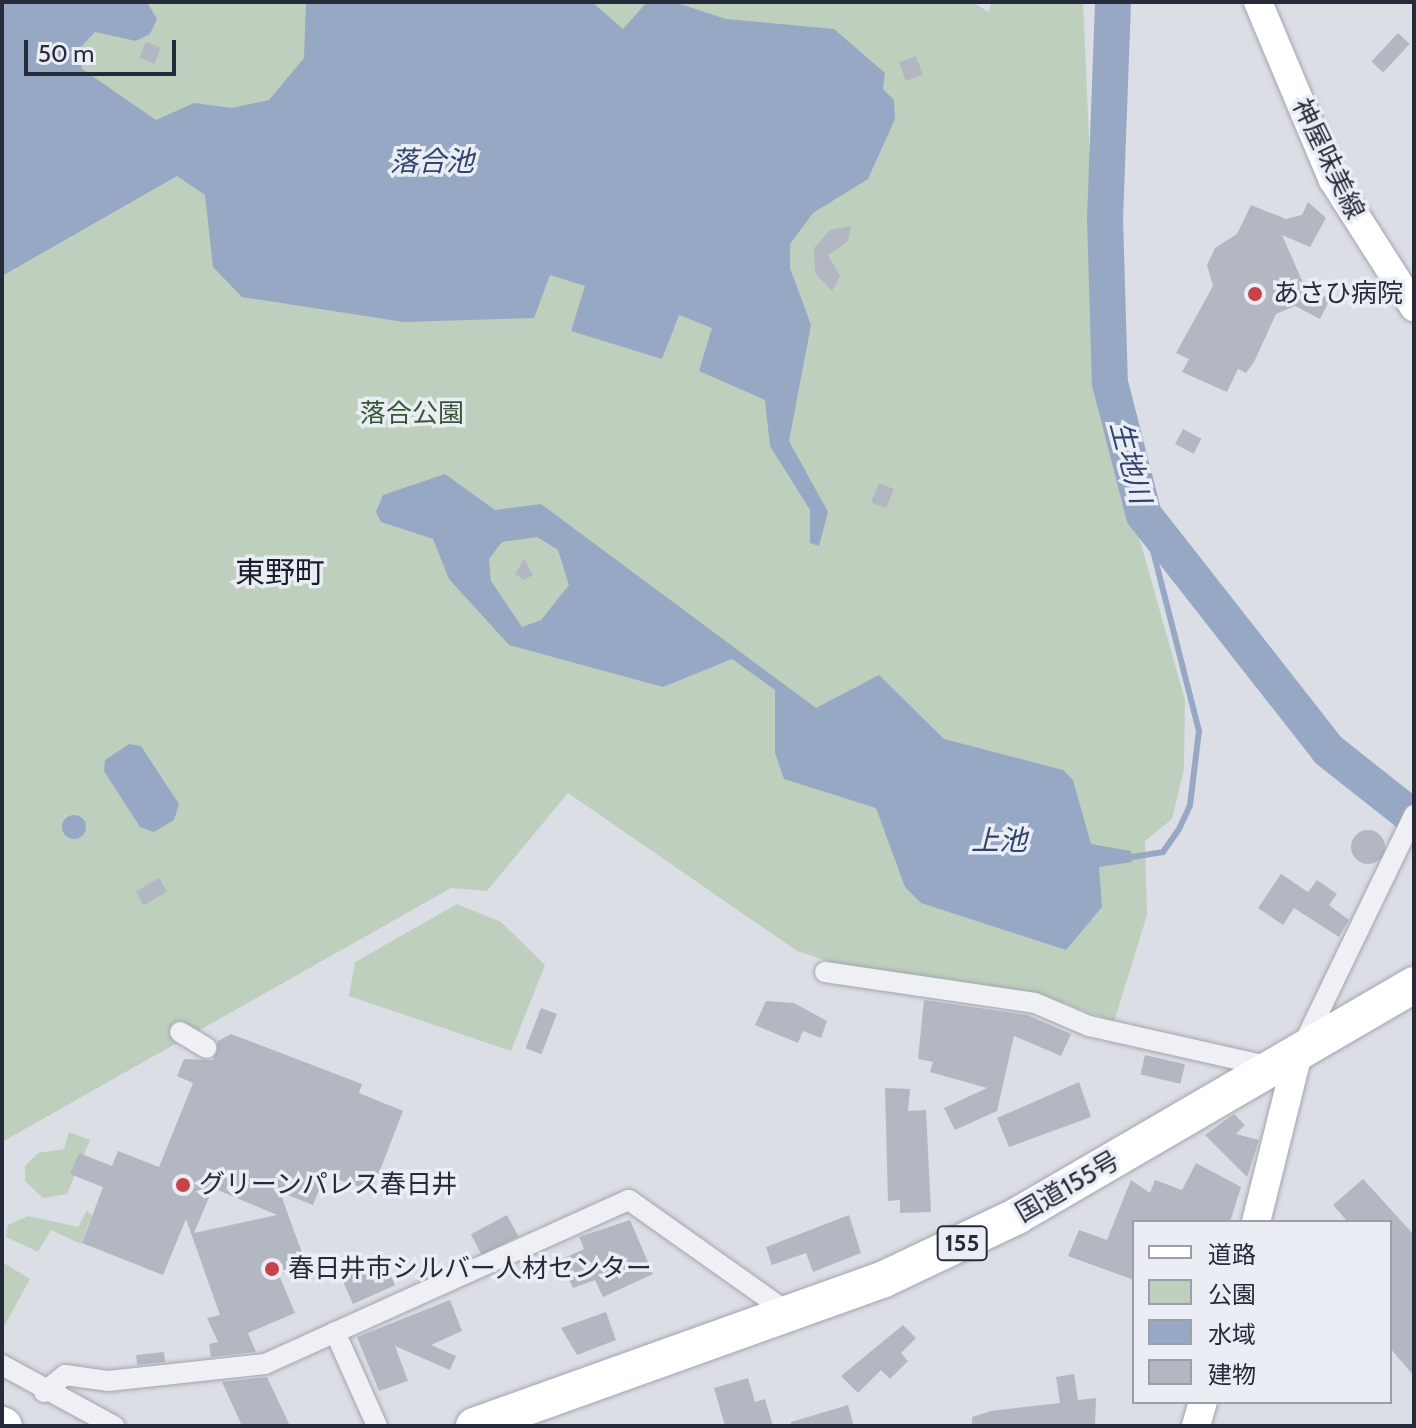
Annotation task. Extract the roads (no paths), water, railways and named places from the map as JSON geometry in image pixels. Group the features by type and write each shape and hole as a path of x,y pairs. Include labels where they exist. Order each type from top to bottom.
{"highway":[{"name":"国道155号","path":"474,1426 790,1314 1017,1216 1414,985"}],"main road":[{"name":"神屋味美線","path":"1258,2 1333,180 1414,307"},
{"path":"1256,1220 1286,1061"},
{"path":"1196,1426 1202,1404"}],"street":[{"path":"825,972 1035,1003 1089,1026 1286,1061 1414,815"},
{"path":"180,1032 207,1048"},
{"path":"44,1392 65,1375 108,1381 265,1364 629,1200 790,1314"},
{"path":"335,1332 377,1426"},
{"path":"2,1365 44,1392 114,1426"}],"water":[{"name":"落合池","path":"2,2 147,2 157,19 150,34 136,41 95,32 78,50 82,69 156,120 194,103 232,108 269,100 304,58 306,2 592,2 623,29 647,2 674,2 726,19 834,29 885,73 883,89 894,100 895,119 868,179 813,213 790,244 790,268 811,325 789,441 828,512 819,546 810,543 810,510 770,446 765,400 699,371 712,328 679,315 662,359 571,331 585,286 550,275 534,318 404,322 242,297 213,267 205,195 177,176 2,276"},
{"name":"上池","path":"445,474 495,510 541,504 816,708 879,675 944,739 1063,770 1073,780 1091,844 1131,851 1132,862 1099,867 1102,907 1066,950 921,903 905,887 876,808 784,779 775,753 775,690 732,659 663,687 509,645 449,579 433,539 381,522 376,512 383,495","holes":["537,537 558,550 569,585 541,620 522,627 491,581 489,559 502,542"]},
{"path":"129,744 141,746 179,804 174,820 154,832 140,827 104,771 105,760"},
{"path":"74,815 83,818 86,827 83,836 74,839 65,836 62,827 65,818"}],"waterway":[{"name":"生地川","path":"1113,2 1105,218 1110,383 1144,515 1328,750 1414,818"},
{"path":"1132,857 1163,852 1179,829 1190,805 1199,731 1144,515"}],"place":[{"name":"あさひ病院","path":"1255,294"},
{"name":"グリーンパレス春日井","path":"183,1185"},
{"name":"春日井市シルバー人材センター","path":"272,1269"}],"district":[{"name":"東野町","path":"280,573"}],"park label":[{"name":"落合公園","path":"412,414"}]}
